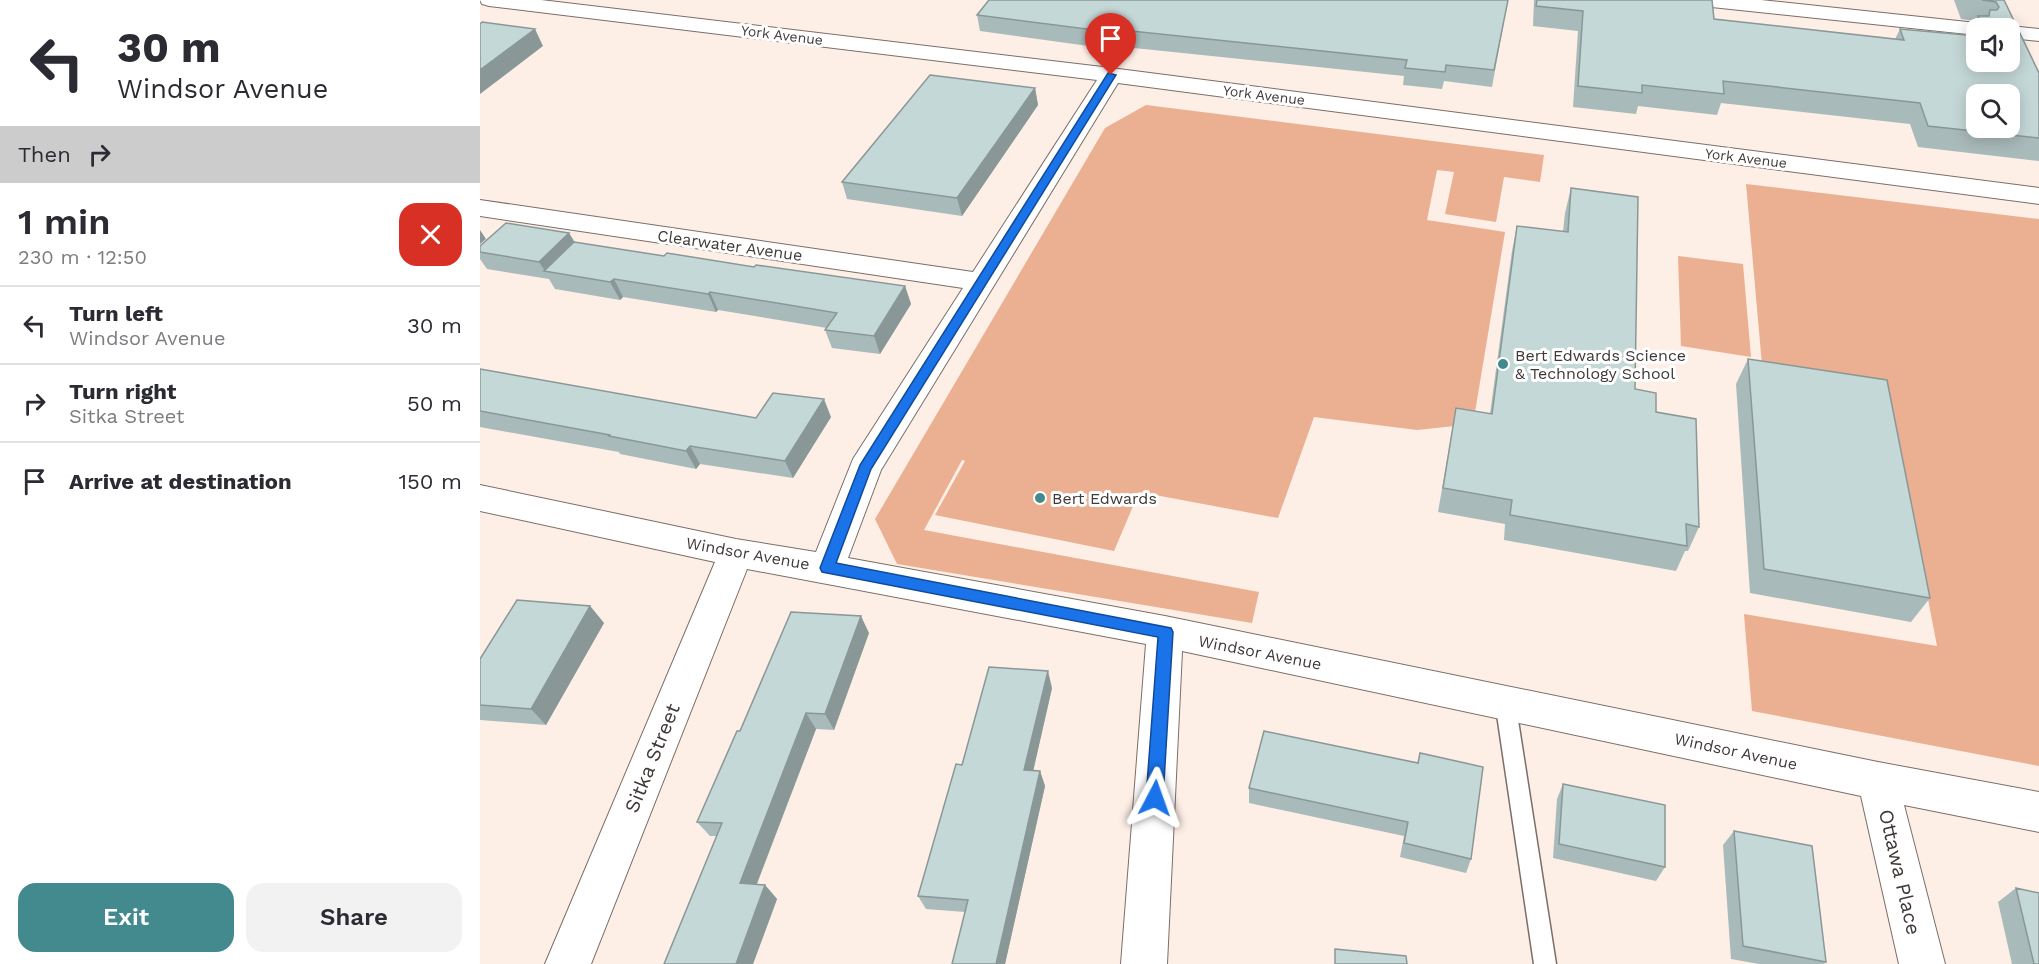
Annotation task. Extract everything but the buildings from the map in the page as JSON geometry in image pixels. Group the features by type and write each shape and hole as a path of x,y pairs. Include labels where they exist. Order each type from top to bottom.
{"street":[{"name":"York Avenue","path":"489,0 1111,75 2039,196"},
{"path":"1702,0 1966,28"},
{"path":"2020,33 2039,35"},
{"path":"827,568 865,468 1111,75"},
{"name":"Clearwater Avenue","path":"480,208 980,282"},
{"name":"Windsor Avenue","path":"480,498 736,553 1166,632 1505,701 1878,781 2039,812"},
{"name":"Sitka Street","path":"568,964 736,553"},
{"path":"1144,964 1166,632"},
{"name":"Ottawa Place","path":"1878,781 1922,964"}],"lane":[{"path":"1505,701 1545,964"}],"shaded area":[{"path":"1146,105 1544,155 1540,182 1504,177 1496,222 1445,214 1454,172 1437,170 1427,220 1505,232 1473,424 1417,430 1314,417 1278,518 1139,492 1114,551 935,515 965,461 962,460 924,530 1259,592 1252,623 897,564 875,519 1105,128"},
{"path":"1746,184 2039,219 2039,766 1752,711 1744,614 1937,646 1889,396 1763,376"},
{"path":"1678,256 1743,264 1751,357 1681,346"}],"place":[{"name":"Bert Edwards Science & Technology School","path":"1503,364"},
{"name":"Bert Edwards","path":"1040,498"}],"route":[{"path":"1111,75 865,468 827,568 1166,632 1155,798"}]}
